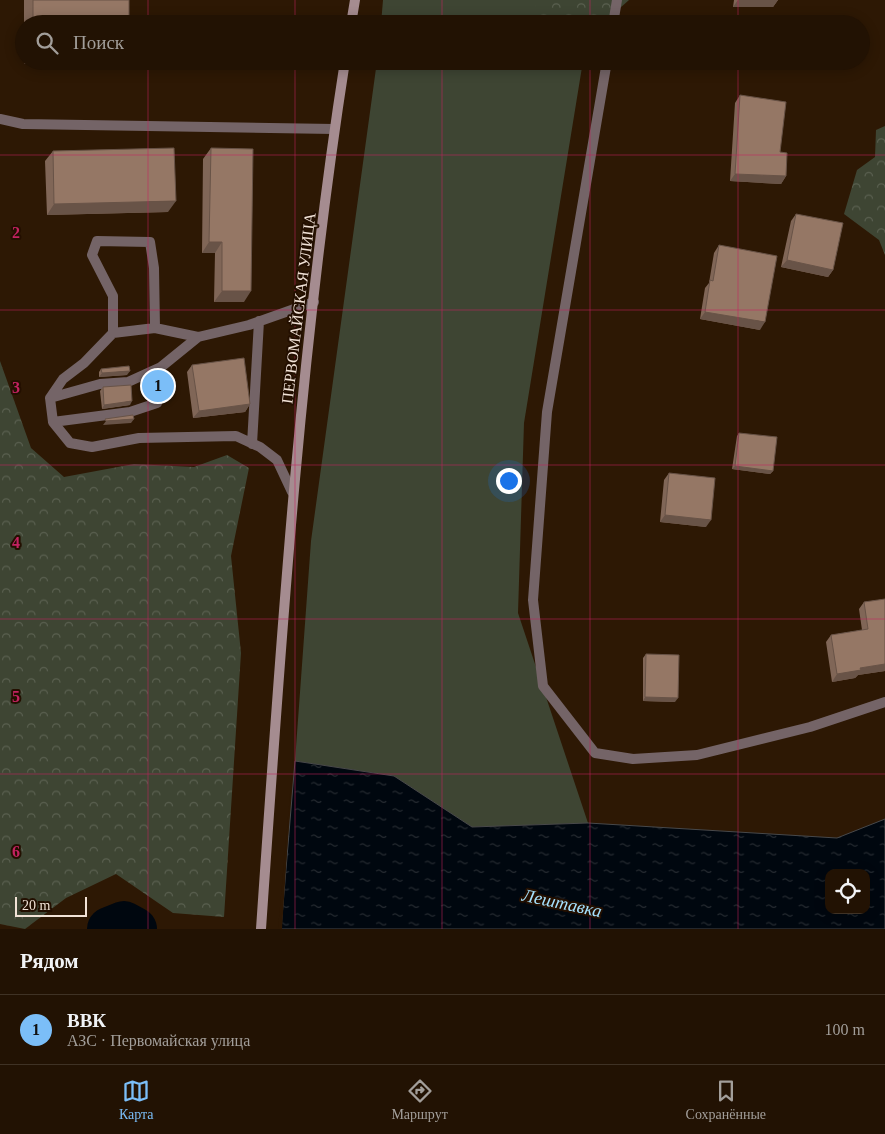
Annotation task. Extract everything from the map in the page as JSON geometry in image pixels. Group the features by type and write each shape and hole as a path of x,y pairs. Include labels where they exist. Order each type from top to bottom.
{"main road":[{"path":"352,15 355,0"},
{"name":"ПЕРВОМАЙСКАЯ УЛИЦА","path":"261,929 292,492 334,129 344,70"}],"lane":[{"path":"614,15 617,0"},
{"path":"605,70 547,412 533,600 542,686 594,753 633,759 697,755 810,727 885,702"},
{"path":"0,119 23,124 334,129"},
{"path":"113,333 113,296 92,255 97,241 150,242 154,268 155,328"},
{"path":"50,398 100,384 128,382 161,367 198,337 259,321 314,302"},
{"path":"252,444 259,321"},
{"path":"198,337 155,328 113,333 84,363 63,379 50,398 54,422 70,443 92,447 139,438 236,436 277,460 292,492"},
{"path":"54,422 130,412 157,402 161,367"}],"green space":[{"path":"383,0 593,0 590,15 382,15"},
{"path":"533,0 629,0 612,15 540,15"},
{"path":"376,70 582,70 524,423 518,613 588,823 472,827 394,776 295,761 311,541"},
{"path":"885,126 885,255 879,240 844,214 857,170 875,157 876,130"},
{"path":"0,361 31,448 64,477 134,464 194,467 227,455 249,468 231,556 241,653 224,917 173,913 116,874 66,898 25,929 0,924"}],"water":[{"path":"295,761 394,776 472,827 588,823 837,838 885,819 885,929 281,929"}],"pier":[{"path":"293,766 282,929 278,929"}],"building":[{"path":"33,0 129,0 129,15 33,15"},
{"path":"740,95 786,102 780,152 787,153 786,176 735,174"},
{"path":"174,148 176,201 54,204 53,151"},
{"path":"211,148 253,149 251,291 222,291 222,242 209,242"},
{"path":"796,214 843,223 833,270 787,260"},
{"path":"719,245 777,256 765,322 705,312 710,280 713,281"},
{"path":"244,358 250,404 199,411 192,365"},
{"path":"129,366 130,371 102,373 101,369"},
{"path":"131,385 132,401 104,405 103,387"},
{"path":"133,415 134,419 106,421 105,419"},
{"path":"739,433 777,437 773,471 735,466"},
{"path":"669,473 715,478 711,520 665,515"},
{"path":"885,599 885,664 837,674 831,635 868,629 864,602"},
{"path":"646,654 679,655 678,698 645,697"}],"waterway":[{"name":"Лештавка","path":"109,929 124,923 135,929"}],"place":[{"name":"ВВК","path":"158,386"}]}
